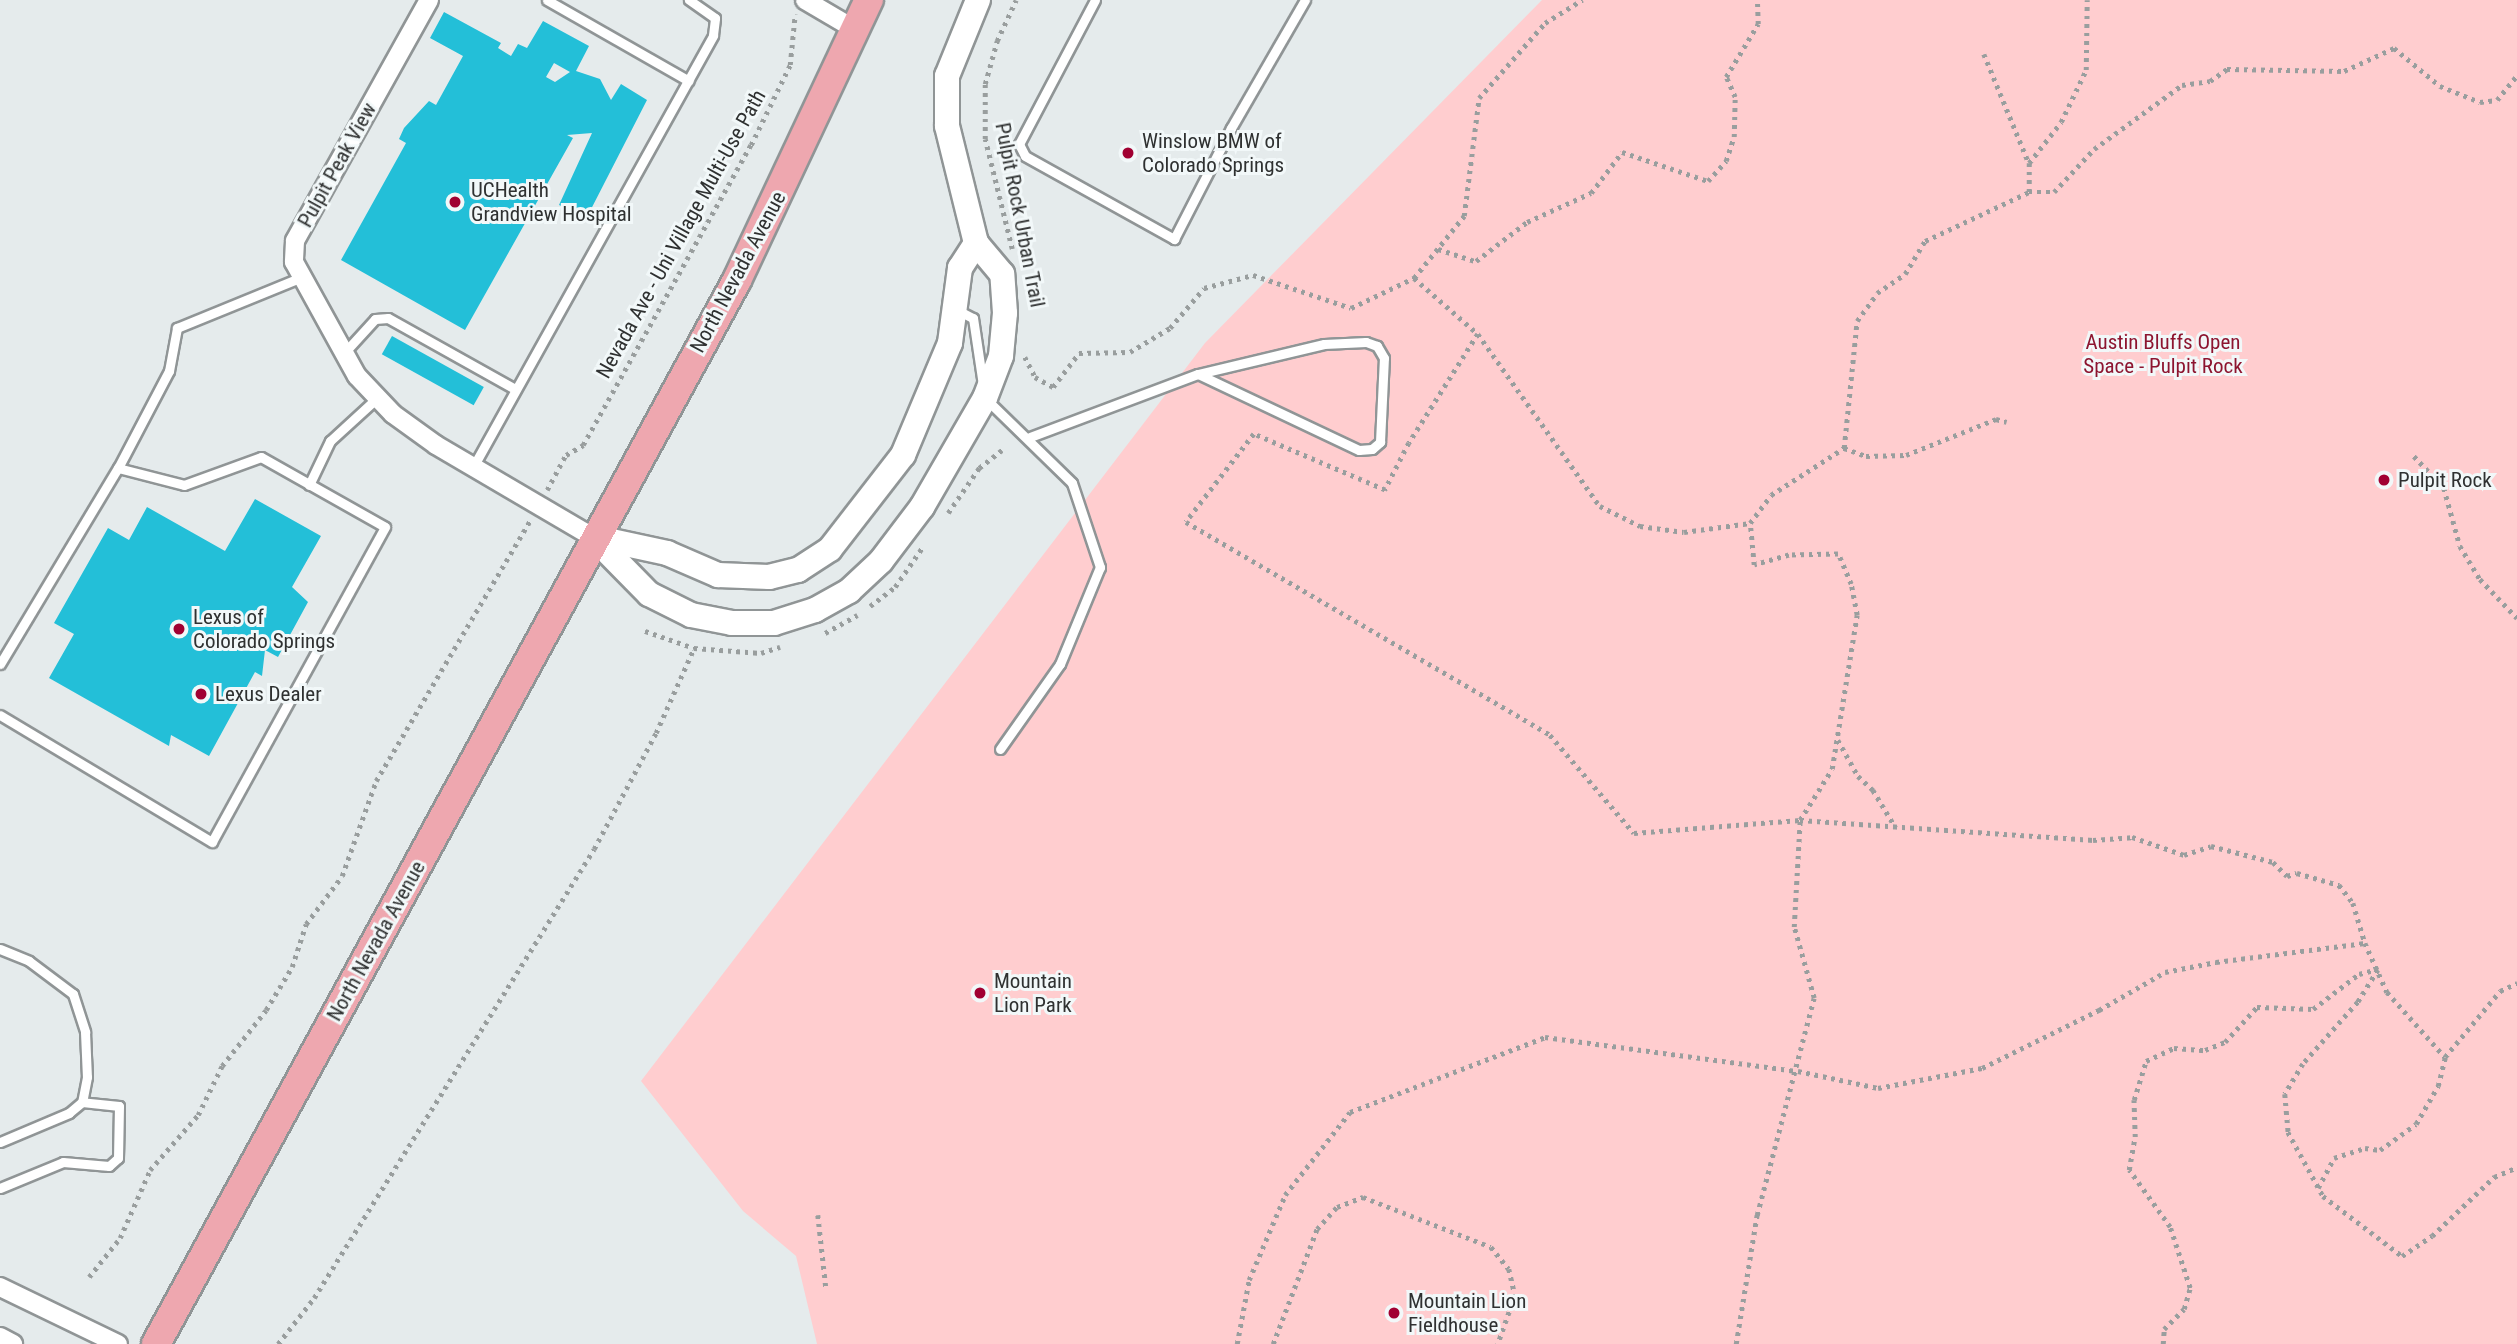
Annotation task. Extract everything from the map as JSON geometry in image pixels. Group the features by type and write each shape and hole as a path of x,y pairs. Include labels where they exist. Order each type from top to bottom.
{"main road":[{"name":"North Nevada Avenue","path":"156,1344 593,537 737,280 869,0"},
{"path":"593,537 649,594 691,615 732,623 774,622 815,610 849,591 881,561 922,507 985,398 1001,356 1005,313 1002,274 976,243 947,126 947,76 978,0"},
{"path":"593,537 667,553 718,575 769,577 798,570 830,549 903,455 950,343 957,310 960,268 976,243"}],"street":[{"name":"Pulpit Peak View","path":"429,0 295,241 294,262 343,354 376,399 473,467 593,537"},
{"path":"801,5 856,30"},
{"path":"0,1287 118,1344"},
{"path":"0,1337 13,1344"}],"lane":[{"path":"547,0 689,81"},
{"path":"473,467 689,81 717,25 708,10 689,0"},
{"path":"1095,0 1027,122 1019,144 1025,156 1174,239 1231,128 1306,0"},
{"path":"0,664 118,468 169,371 177,328 302,277"},
{"path":"957,310 973,318 985,398 1030,437 1072,483 1100,567 1060,664 1000,749"},
{"path":"343,354 375,319 388,318 515,389"},
{"path":"1030,437 1198,374 1324,344 1366,342 1377,346 1384,358 1380,442 1372,449 1359,450 1198,374"},
{"path":"309,485 330,441 376,399"},
{"path":"0,715 212,842 385,527 261,457 184,485 118,468"},
{"path":"0,949 29,961 73,994 85,1032 87,1077 82,1102 69,1113 0,1142"},
{"path":"0,1188 63,1162 85,1160 109,1166 118,1158 119,1106 82,1102"}],"path":[{"name":"Pulpit Rock Urban Trail","path":"1013,253 985,139 985,97 997,41 1016,0"},
{"path":"1022,351 1035,377 1053,387 1079,353 1130,352 1170,328 1204,288 1253,275 1351,308 1414,278 1464,216 1479,98 1545,23 1582,0"},
{"path":"1438,249 1476,261 1527,222 1591,193 1622,152 1708,181 1726,161 1734,137 1735,97 1726,77 1758,24 1757,0"},
{"path":"2029,163 2061,122 2086,70 2087,0"},
{"name":"Nevada Ave - Uni Village Multi-Use Path","path":"558,469 566,455 583,445 751,145 790,65 790,30 801,5"},
{"path":"1844,448 1857,321 1877,293 1905,274 1924,241 2029,192 2054,192 2094,149 2182,85 2210,81 2227,69 2344,71 2394,48 2440,86 2480,103 2497,100 2517,75"},
{"path":"1984,54 2029,163 2029,192"},
{"path":"1414,278 1478,334 1600,506 1640,526 1684,532 1750,523"},
{"path":"1844,448 1866,456 1906,455 1996,419 2007,422"},
{"path":"1736,1344 1758,1215 1798,1070 1814,998 1794,927 1800,820 1827,781 1837,739 1857,615 1851,584 1838,554 1789,555 1754,565 1750,523 1771,495 1844,448"},
{"path":"2414,456 2444,488 2460,546 2480,579 2517,618"},
{"path":"1186,522 1550,735 1634,832 1800,820 2093,839 2132,837 2184,855 2211,846 2238,852 2259,862 2273,862 2287,876 2297,873 2339,886 2353,902 2365,943 2387,992 2445,1057"},
{"path":"89,1277 120,1238 150,1170 198,1115 222,1066 266,1010 292,967 306,924 342,876 376,781 513,552"},
{"path":"278,1344 321,1287 587,860 656,733 694,648"},
{"path":"1837,739 1858,776 1873,790 1896,828"},
{"path":"1237,1344 1249,1280 1285,1195 1350,1112 1545,1037 1798,1070 1878,1088 1982,1068 2099,1010 2165,972 2365,943"},
{"path":"2378,969 2358,1002 2303,1064 2285,1094 2288,1132 2318,1188 2357,1225 2402,1256 2432,1236 2494,1177 2517,1167"},
{"path":"2163,1344 2164,1329 2184,1309 2190,1288 2170,1227 2129,1170 2135,1137 2134,1100 2146,1061 2174,1048 2205,1050 2225,1042 2257,1007 2313,1009 2359,974 2378,969"},
{"path":"2318,1188 2334,1158 2365,1148 2380,1150 2399,1141 2416,1124 2438,1086 2445,1057 2500,991 2517,983"},
{"path":"1273,1344 1317,1229 1337,1207 1363,1197 1491,1247 1509,1269 1515,1296 1498,1344"},
{"path":"818,1216 826,1288"}],"green space":[{"name":"Austin Bluffs Open Space - Pulpit Rock","path":"1542,0 2517,0 2517,1344 817,1344 796,1256 743,1211 641,1081 1205,343"}],"building":[{"name":"UCHealth Grandview Hospital","path":"444,12 501,43 498,48 511,56 518,44 527,48 543,21 589,46 576,71 600,79 611,100 621,84 647,100 587,217 559,205 592,133 567,135 573,138 465,330 341,260 406,143 399,139 404,128 429,101 436,105 463,56 430,38","holes":["554,63 570,72 555,82 546,77"]},
{"path":"392,336 484,387 474,405 382,354"},
{"name":"Lexus of Colorado Springs","path":"255,499 321,536 292,587 308,602 278,657 265,650 262,676 255,672 209,756 171,735 169,746 49,678 74,634 54,623 108,528 129,540 147,507 225,551"}],"place":[{"name":"Winslow BMW of Colorado Springs","path":"1128,153"},
{"name":"UCHealth Grandview Hospital","path":"455,202"},
{"name":"Pulpit Rock","path":"2384,480"},
{"name":"Lexus of Colorado Springs","path":"179,629"},
{"name":"Lexus Dealer","path":"201,694"},
{"name":"Mountain Lion Park","path":"980,993"},
{"name":"Mountain Lion Fieldhouse","path":"1394,1313"}]}
